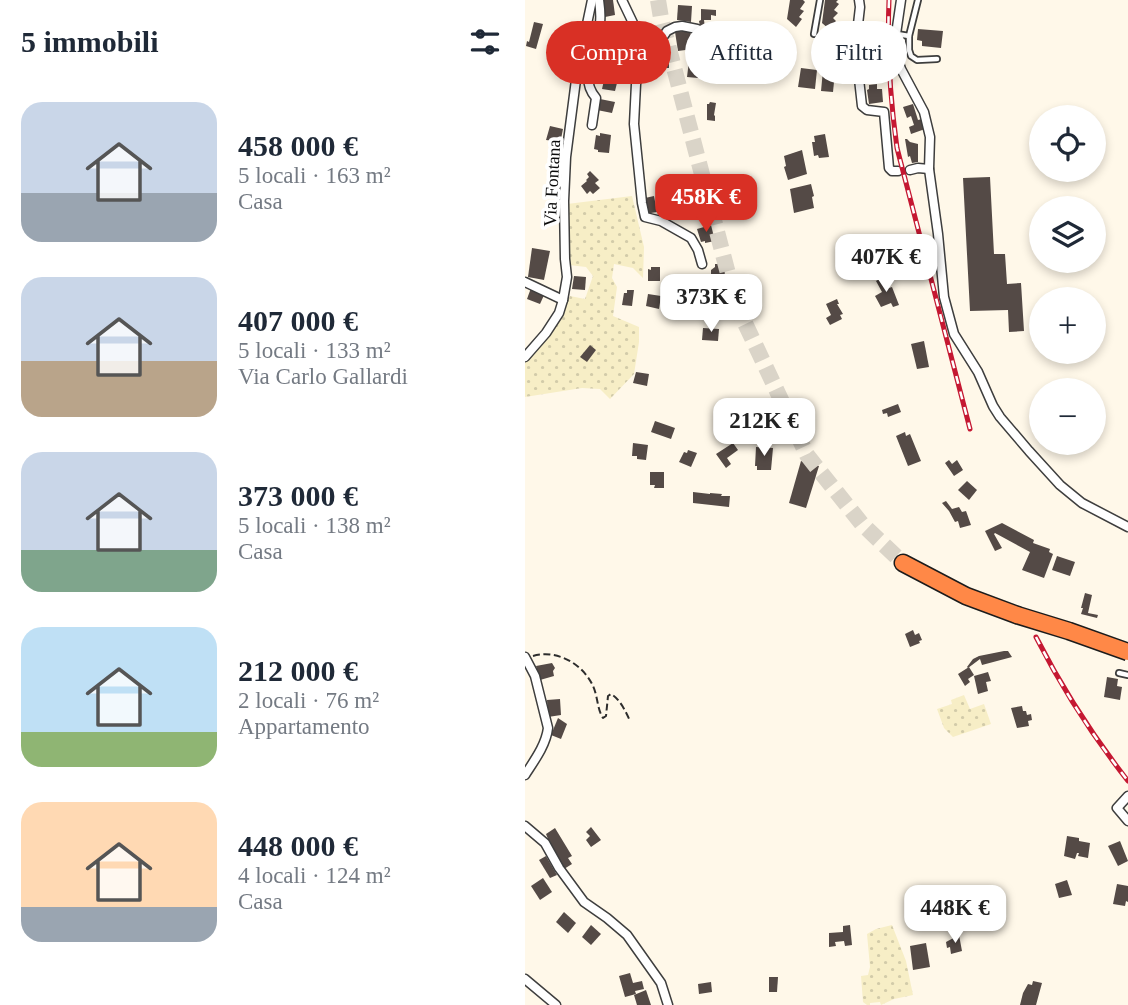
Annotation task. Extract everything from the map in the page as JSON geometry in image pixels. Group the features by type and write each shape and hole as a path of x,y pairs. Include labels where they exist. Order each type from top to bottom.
{"highway":[{"path":"903,563 966,596 1128,652"}],"street":[{"name":"Via Fontana","path":"525,357 546,333 559,313 563,300 567,277 564,219 566,157 577,72 592,0"},
{"path":"593,125 596,98 590,90 588,80 600,23 599,0"},
{"path":"622,0 631,21"},
{"path":"859,0 855,73 859,79 862,106 867,110 884,112 890,168 898,172"},
{"path":"898,21 901,0"},
{"path":"907,80 924,112 930,137 929,169 944,297 954,334 978,372 1000,417 1060,485 1082,503 1128,527"},
{"path":"636,84 634,124 645,217 661,221 691,238 702,264"},
{"path":"910,170 929,169"},
{"path":"525,282 563,300"},
{"path":"525,658 535,677 548,728 543,746 525,775"},
{"path":"1128,796 1117,808 1128,821"},
{"path":"525,826 545,843 559,868 584,902 627,935 661,982 668,1005"},
{"path":"525,979 556,1005"}],"lane":[{"path":"816,21 820,0"},
{"path":"918,0 909,36 909,50 911,56 917,60 937,59"},
{"path":"1119,673 1128,675"}],"path":[{"path":"525,658 537,654 551,654 576,665 593,685 603,718 606,716 608,696 611,694 630,721"}],"shaded area":[{"path":"632,196 644,247 643,278 633,268 614,264 612,278 617,287 613,316 639,327 634,374 610,399 600,389 582,388 525,397 525,363 558,321 570,296 585,299 593,276 586,267 569,265 567,204"},
{"path":"964,695 970,709 984,704 991,724 953,737 944,728 937,709 952,704 951,700"},
{"path":"892,925 906,961 913,995 881,1005 880,1002 867,1005 863,1002 861,976 868,975 870,967 867,934"}],"building":[{"path":"602,0 613,0 615,15 605,17"},
{"path":"790,0 803,0 805,2 800,9 804,11 797,26 797,21 787,19"},
{"path":"825,0 838,0 836,2 839,4 834,10 838,13 833,18 836,21 822,21"},
{"path":"678,5 692,6 691,21 677,20"},
{"path":"701,9 716,10 716,16 711,15 711,20 699,21"},
{"path":"534,22 543,24 536,49 526,46"},
{"path":"918,29 943,31 941,48 922,46 922,41 917,40"},
{"path":"685,31 685,50 678,51 675,32"},
{"path":"801,68 811,69 811,84 816,84 815,89 798,87"},
{"path":"603,84 617,84 615,91 602,89"},
{"path":"822,84 834,84 833,92 821,91"},
{"path":"877,84 877,89 882,89 883,102 869,104 869,85"},
{"path":"600,99 615,102 612,113 597,110"},
{"path":"716,103 715,121 707,120 707,104"},
{"path":"913,104 918,120 922,119 925,129 911,134 909,127 914,125 911,116 907,118 903,107"},
{"path":"550,126 563,129 561,139 546,140"},
{"path":"600,133 611,135 609,153 594,149 596,135 600,136"},
{"path":"825,134 829,157 819,158 818,155 814,156 812,142 815,142 814,136"},
{"path":"905,139 918,144 918,162 912,163 910,156 908,157"},
{"path":"802,150 807,174 788,180 784,156"},
{"path":"590,171 599,180 595,183 600,188 593,194 590,191 587,194 581,186 587,181"},
{"path":"990,177 994,254 1005,254 1007,284 1021,283 1024,331 1009,332 1008,310 970,311 963,178"},
{"path":"811,184 814,208 794,213 790,189"},
{"path":"654,196 657,212 645,214 645,198"},
{"path":"711,225 715,241 701,242 697,229"},
{"path":"532,248 550,251 544,280 528,277"},
{"path":"715,264 724,264 725,277 711,278 711,270"},
{"path":"651,267 660,267 660,281 648,281 648,269 651,270"},
{"path":"574,276 586,277 585,290 572,289"},
{"path":"883,277 889,288 892,287 899,305 893,307 891,303 881,307 875,296 882,292 876,281"},
{"path":"531,288 545,293 540,304 527,299"},
{"path":"627,290 634,290 632,306 622,305"},
{"path":"648,294 661,296 659,309 646,306"},
{"path":"720,296 721,306 708,311 707,297"},
{"path":"837,299 843,314 840,315 842,319 830,325 826,318 831,315 826,304"},
{"path":"703,328 719,329 718,341 702,340"},
{"path":"924,341 929,367 917,369 911,344"},
{"path":"590,345 596,350 587,362 580,357"},
{"path":"636,372 649,374 647,386 633,383"},
{"path":"898,404 901,412 888,417 887,413 883,414 882,410"},
{"path":"655,421 675,428 671,439 651,432"},
{"path":"905,432 906,436 910,434 921,461 908,466 896,436"},
{"path":"633,443 648,445 646,460 632,456"},
{"path":"733,443 738,450 727,458 731,464 726,468 716,454"},
{"path":"756,447 773,448 771,470 757,470"},
{"path":"688,450 697,453 691,467 679,462"},
{"path":"949,460 952,464 957,460 963,470 954,476 945,463"},
{"path":"801,461 819,466 806,508 789,503"},
{"path":"650,472 664,472 664,488 650,485"},
{"path":"967,481 977,490 969,500 958,490"},
{"path":"693,492 730,496 729,507 693,503"},
{"path":"946,501 952,509 959,507 962,512 966,511 971,525 960,528 958,521 955,522 942,503"},
{"path":"1002,523 1034,540 1033,543 1050,549 1049,552 1053,554 1044,578 1022,570 1030,552 995,533 1002,548 995,551 985,531"},
{"path":"1057,556 1075,562 1070,576 1052,570"},
{"path":"1085,593 1092,595 1088,613 1098,615 1097,618 1081,614"},
{"path":"913,630 915,635 919,633 922,640 910,647 905,634"},
{"path":"1008,651 1012,657 982,665 980,659 967,667 979,656"},
{"path":"552,663 555,668 554,676 540,680 536,666"},
{"path":"969,667 974,675 968,679 970,682 965,686 958,674"},
{"path":"988,672 991,681 986,682 988,691 978,694 974,676"},
{"path":"1107,677 1118,679 1117,686 1122,687 1120,700 1104,697"},
{"path":"560,699 561,715 548,717 547,700"},
{"path":"1022,706 1027,715 1031,714 1032,720 1028,721 1029,726 1017,728 1011,708"},
{"path":"558,718 567,724 561,739 551,735"},
{"path":"591,827 601,840 591,847 586,840 590,836 586,832"},
{"path":"555,828 572,856 568,858 572,864 564,869 546,834"},
{"path":"1067,836 1090,843 1088,858 1078,856 1079,853 1075,859 1064,856"},
{"path":"1120,841 1128,861 1118,866 1108,846"},
{"path":"546,856 557,875 550,878 539,860"},
{"path":"543,878 552,892 540,900 531,886"},
{"path":"1067,880 1072,895 1059,898 1055,884"},
{"path":"1117,884 1128,886 1128,902 1126,901 1125,906 1113,904"},
{"path":"564,912 576,923 568,933 556,922"},
{"path":"591,925 601,934 591,945 582,937"},
{"path":"850,925 852,945 845,946 844,941 835,942 836,946 829,947 829,933 843,932 843,926"},
{"path":"959,935 962,951 951,954 946,942"},
{"path":"926,943 930,967 913,970 910,946"},
{"path":"630,973 633,983 642,981 644,989 625,997 619,976"},
{"path":"769,977 778,977 777,992 769,992"},
{"path":"1033,981 1042,983 1036,1005 1020,1005 1023,993"},
{"path":"711,982 712,992 699,994 698,984"},
{"path":"646,990 651,1005 637,1005 634,995"}],"tunnel":[{"path":"658,0 736,304 807,455 862,524 903,563"}],"railway":[{"path":"889,0 888,38 897,148 970,429"},
{"path":"1036,637 1079,712 1128,781"}]}
